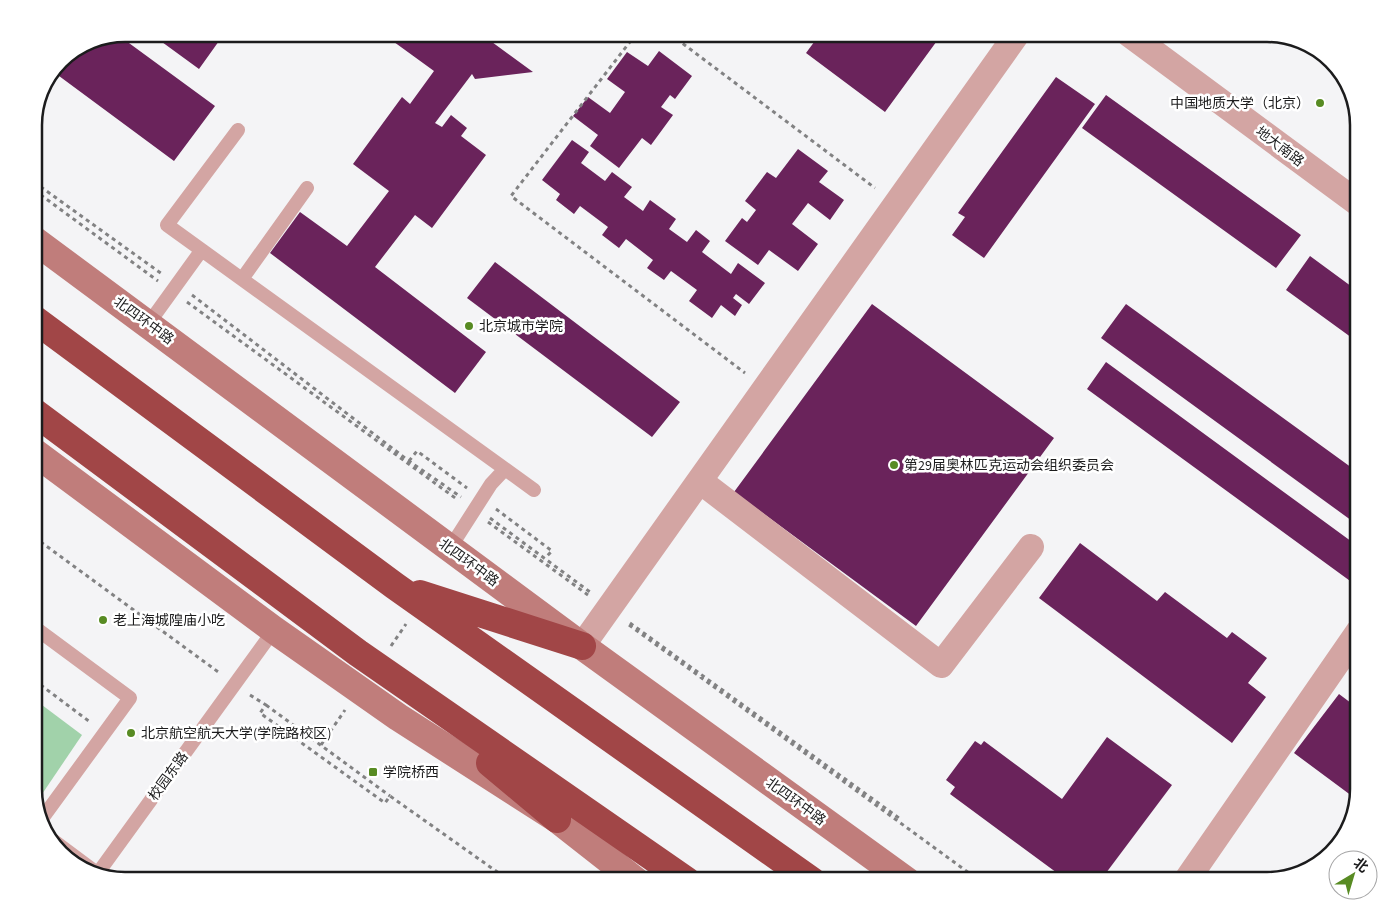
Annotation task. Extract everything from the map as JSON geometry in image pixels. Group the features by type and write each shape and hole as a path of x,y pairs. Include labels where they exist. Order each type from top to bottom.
{"highway":[{"path":"43,326 395,586 799,872"},
{"path":"43,419 358,653 674,872"},
{"path":"395,586 582,646"},
{"path":"358,653 556,820"}],"street":[{"path":"582,646 1011,42"},
{"name":"地大南路","path":"1140,42 1350,197"},
{"name":"北四环中路","path":"43,246 149,323 582,646 895,872"},
{"path":"43,459 274,630 398,717 556,820 624,872"},
{"path":"700,482 941,665 1031,547"},
{"path":"1192,872 1350,644"}],"lane":[{"path":"238,130 167,225 534,490"},
{"path":"242,279 307,188"},
{"path":"149,323 201,251"},
{"path":"450,548 491,484 505,469"},
{"name":"校园东路","path":"100,869 274,630"},
{"path":"43,634 130,698 46,813"}],"path":[{"path":"630,42 511,196 747,374"},
{"path":"681,42 896,204"},
{"path":"43,189 474,512 899,818"},
{"path":"43,196 174,288 409,460"},
{"path":"43,544 497,872"},
{"path":"546,557 610,609 968,872"},
{"path":"388,649 411,617"},
{"path":"43,687 105,733"},
{"path":"266,705 260,713 385,804 390,796"},
{"path":"320,745 349,705"}],"green space":[{"path":"43,706 82,735 43,793"}],"building":[{"path":"128,42 215,106 174,161 60,75 71,63 84,54 99,47"},
{"path":"162,42 218,42 199,69"},
{"path":"394,42 492,42 533,72 475,79 472,74 435,123 442,127 451,115 467,128 461,136 486,155 432,228 415,215 375,267 486,352 455,393 270,253 300,212 347,246 389,191 353,164 402,97 410,104 434,71"},
{"path":"814,42 936,42 885,112 806,53"},
{"path":"659,51 692,76 675,99 670,95 661,107 673,115 651,145 642,138 619,168 590,146 598,135 573,116 588,97 610,113 625,92 607,79 627,52 648,66"},
{"path":"1056,77 1095,104 984,258 952,235 965,217 958,213"},
{"path":"1106,95 1301,235 1276,268 1082,128"},
{"path":"572,140 589,152 581,163 605,181 612,172 632,187 624,197 643,211 650,200 676,219 669,229 687,242 696,230 710,241 702,252 731,274 738,263 765,283 749,304 736,294 733,298 742,305 735,316 721,305 712,318 689,301 697,290 671,271 664,280 647,268 653,260 626,239 619,248 602,235 608,227 580,206 574,214 556,200 560,194 542,180"},
{"path":"798,149 828,171 819,182 844,200 830,220 808,203 792,224 818,244 798,271 769,250 758,265 725,241 742,218 747,222 756,210 745,201 767,172 776,178"},
{"path":"1310,256 1350,285 1350,336 1286,290"},
{"path":"495,262 680,402 652,437 467,298"},
{"name":"第29届奥林匹克运动会组织委员会","path":"872,304 1054,438 916,626 734,492"},
{"path":"1126,304 1350,466 1350,519 1101,338"},
{"path":"1106,362 1350,540 1350,581 1087,389"},
{"path":"1080,543 1157,601 1165,592 1227,638 1232,632 1267,658 1248,683 1266,697 1232,743 1039,598"},
{"path":"1339,694 1350,702 1350,795 1294,753"},
{"path":"1107,737 1172,785 1107,872 1056,872 950,794 955,787 946,780 975,741 981,745 984,741 1062,799"}],"place":[{"name":"中国地质大学（北京）","path":"1320,103"},
{"name":"北京城市学院","path":"469,326"},
{"name":"第29届奥林匹克运动会组织委员会","path":"894,465"},
{"name":"老上海城隍庙小吃","path":"103,620"},
{"name":"北京航空航天大学(学院路校区)","path":"131,733"},
{"name":"学院桥西","path":"373,772"}]}
